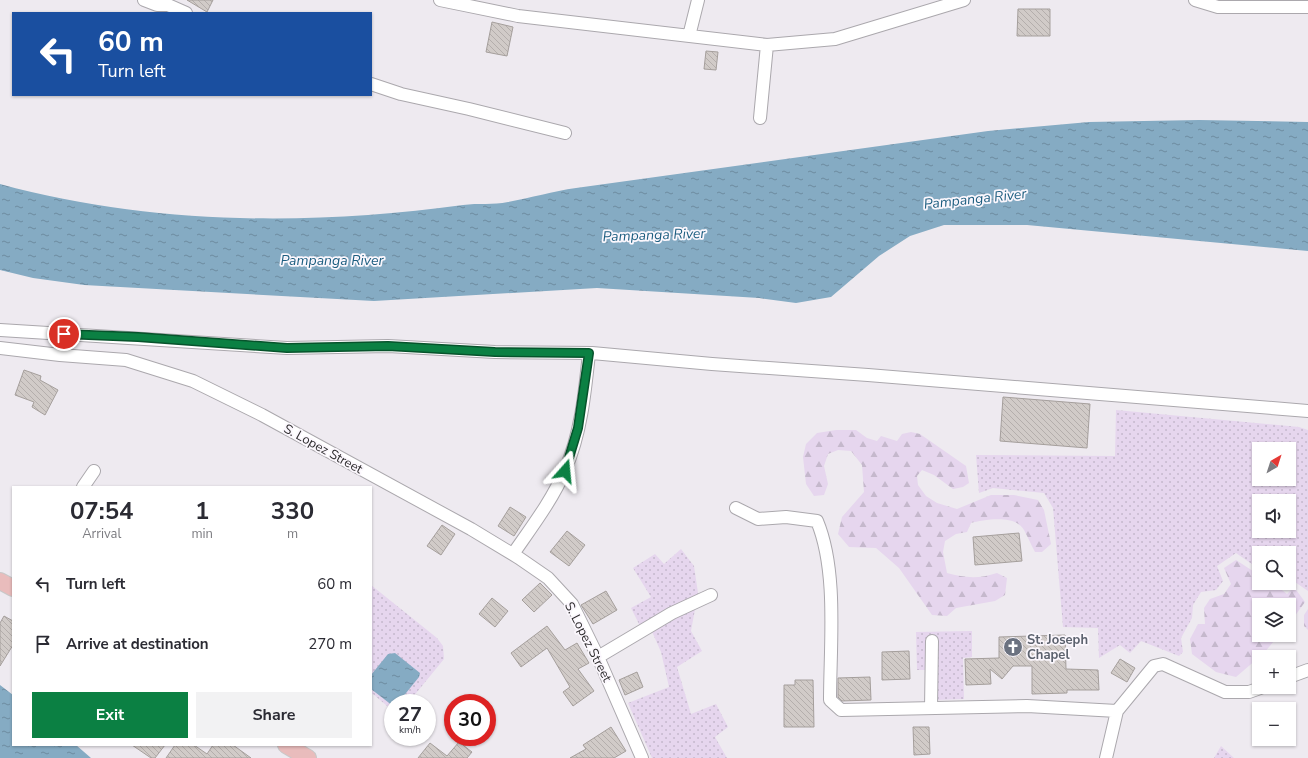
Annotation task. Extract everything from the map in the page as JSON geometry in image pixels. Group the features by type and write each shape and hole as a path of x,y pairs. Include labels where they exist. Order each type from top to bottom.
{"main road":[{"path":"288,746 308,758"}],"street":[{"path":"144,0 157,5 173,2 185,12"},
{"path":"440,0 518,16 768,45 835,39 964,0"},
{"path":"688,36 698,0"},
{"path":"1195,0 1220,3 1308,7"},
{"path":"760,118 768,45"},
{"path":"372,84 401,94 565,133"},
{"path":"0,330 287,348 388,346 495,352 589,353 1308,411"},
{"name":"S. Lopez Street","path":"0,348 60,355 126,360 193,381 262,415 471,529 513,554 548,578 572,604 598,657 642,758"},
{"path":"513,554 538,518 565,471 578,428 589,353"},
{"path":"84,486 94,471"},
{"path":"736,508 758,519 786,517 817,521 822,534 830,575 830,700 841,710 1027,706 1117,711"},
{"path":"598,657 672,613 711,595"},
{"path":"931,708 932,641"},
{"path":"1106,758 1117,711 1154,666 1158,664 1164,664 1225,692 1252,691"},
{"path":"1296,674 1308,670"}],"green space":[{"path":"1116,410 1299,427 1308,430 1308,591 1296,583 1296,546 1252,546 1252,564 1236,553 1217,566 1223,581 1216,590 1201,592 1193,605 1192,618 1181,638 1183,652 1179,656 1141,641 1130,653 1120,645 1099,658 1098,628 1063,627 1053,508 1044,493 993,488 979,493 976,455 1115,456"},
{"path":"836,430 856,430 867,438 877,441 881,436 897,441 902,434 911,432 920,434 966,466 969,483 963,487 953,489 934,475 922,470 917,476 918,485 926,496 937,503 957,509 991,495 1014,495 1038,500 1044,510 1051,544 1042,552 1035,552 1020,525 1007,520 999,519 971,523 967,532 956,534 945,541 943,552 947,573 972,577 997,573 1007,578 1005,595 995,601 956,608 947,616 932,615 899,568 876,548 849,547 838,534 842,517 864,492 862,465 851,451 838,450 828,454 824,466 828,484 824,495 814,496 806,484 803,457 806,444 817,433"},
{"path":"681,549 694,566 698,593 691,631 702,651 677,667 691,714 716,704 728,727 715,737 727,758 652,758 628,703 669,687 661,652 650,627 642,630 631,608 651,597 633,568 655,554 664,564"},
{"path":"1236,560 1252,570 1252,590 1282,590 1287,594 1291,590 1296,590 1305,602 1296,614 1296,598 1252,598 1252,642 1273,642 1266,650 1252,650 1252,663 1236,677 1216,672 1192,654 1190,639 1198,624 1205,624 1204,608 1210,599 1224,594 1231,584 1224,568"},
{"path":"372,586 437,638 443,646 444,659 415,694 384,694 384,703 372,694"},
{"path":"1308,609 1308,630 1304,626 1304,615"},
{"path":"972,631 972,657 963,658 964,699 936,700 935,670 917,670 916,632"},
{"path":"1221,746 1234,758 1214,758"}],"water":[{"name":"Pampanga River","path":"1199,120 1308,122 1308,251 1027,225 944,225 910,236 879,256 831,297 796,303 759,298 597,288 374,301 84,285 33,278 0,270 0,184 57,198 114,208 172,214 230,218 347,216 405,212 469,204 502,203 576,188 988,131 1089,122"},
{"path":"395,653 420,673 419,677 405,694 384,694 384,699 372,690 372,674 388,654"},
{"path":"0,685 12,694 12,746 77,746 91,758 0,758"}],"building":[{"path":"187,0 213,0 207,12"},
{"path":"1018,9 1050,9 1050,36 1017,36"},
{"path":"492,22 513,27 507,56 486,52"},
{"path":"706,51 718,52 716,70 704,69"},
{"path":"24,370 41,376 40,380 58,390 45,415 32,407 34,402 15,395"},
{"path":"1003,397 1090,404 1087,448 1000,441"},
{"path":"510,507 526,517 514,536 498,526"},
{"path":"442,525 455,534 441,555 427,546"},
{"path":"567,531 585,545 569,566 550,552"},
{"path":"1019,533 1022,561 975,565 973,537"},
{"path":"540,583 552,595 534,612 522,600"},
{"path":"606,591 617,610 593,624 581,605"},
{"path":"492,598 508,611 495,627 479,614"},
{"path":"4,616 12,620 12,647 0,666 0,623"},
{"path":"547,626 565,650 577,643 589,663 578,669 594,691 573,706 563,692 570,687 547,648 521,667 511,653"},
{"path":"1065,635 1066,669 1098,670 1099,690 1067,690 1067,693 1032,694 1032,666 1013,666 1002,679 990,669 991,684 966,685 965,659 999,658 999,637"},
{"path":"909,651 910,679 882,680 882,652"},
{"path":"1120,659 1135,668 1127,682 1111,673"},
{"path":"637,672 643,687 625,695 619,680"},
{"path":"870,677 871,700 842,701 838,697 838,678"},
{"path":"795,680 813,680 814,727 784,727 784,685 795,685"},
{"path":"611,727 626,751 614,758 570,758 586,749 583,745"},
{"path":"913,727 929,727 930,754 914,755"},
{"path":"133,746 164,746 155,758 151,758"},
{"path":"174,746 195,746 207,754 212,746 234,746 251,758 166,758"},
{"path":"428,746 434,746 447,756 456,746 464,746 472,752 467,758 418,758"}],"place":[{"name":"St. Joseph Chapel","path":"1013,647"}],"route":[{"path":"64,334 138,337 287,348 388,346 495,352 589,353 586,383 578,428 565,471"}]}
